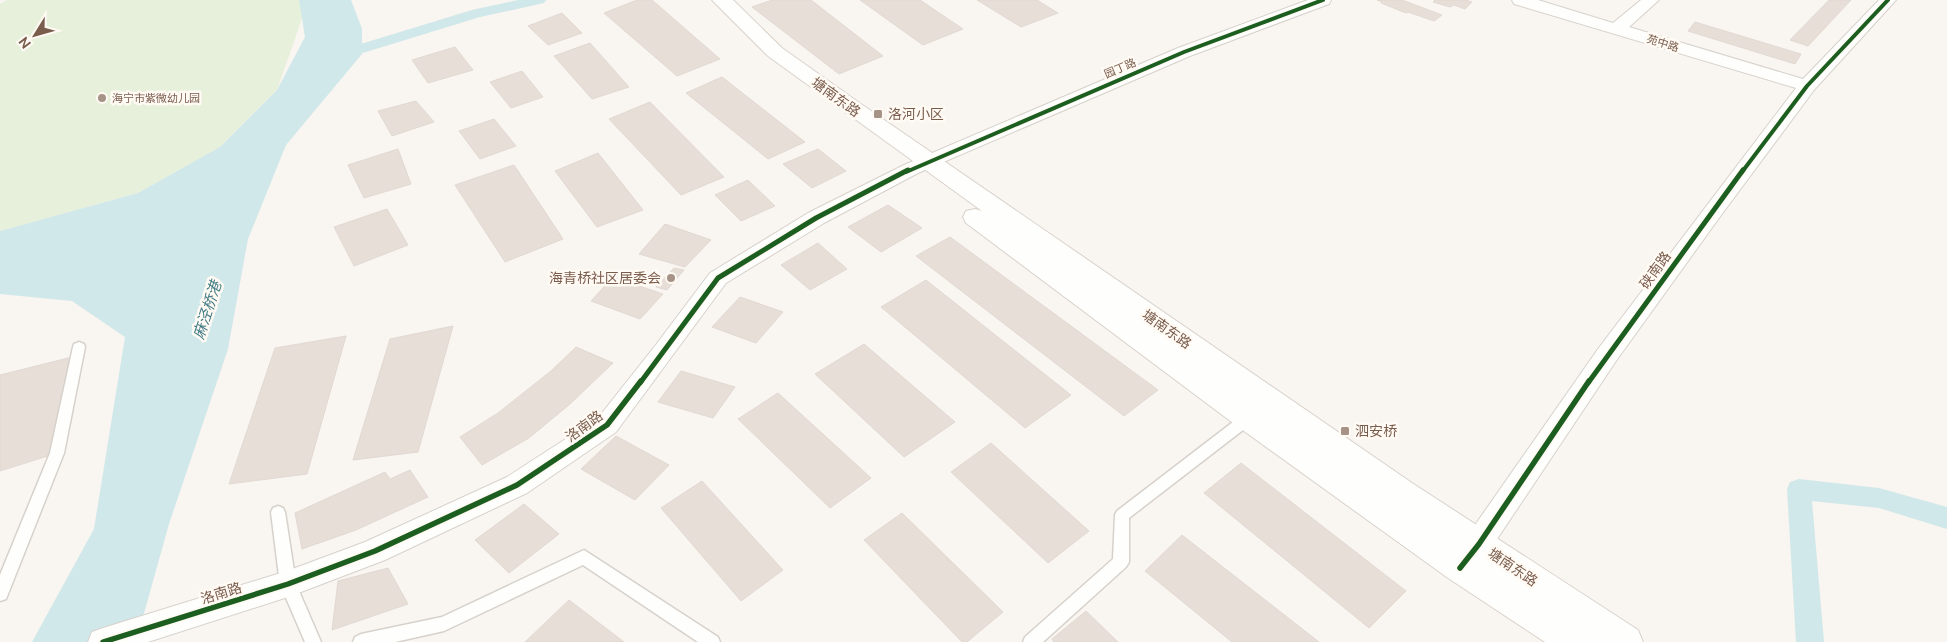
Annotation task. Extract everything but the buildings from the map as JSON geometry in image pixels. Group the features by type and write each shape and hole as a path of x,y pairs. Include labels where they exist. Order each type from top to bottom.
{"main road":[{"name":"塘南东路","path":"717,2 762,61 1270,401 1625,642"},
{"name":"塘南东路","path":"919,165 1164,358 1460,568 1576,642"}],"street":[{"name":"园丁路","path":"919,165 1184,52 1323,0"},
{"name":"苑中路","path":"1520,0 1807,86"},
{"path":"1616,29 1651,0"},
{"name":"硖南路","path":"1460,568 1479,544 1607,355 1710,213 1807,86 1888,0"},
{"name":"洛南路","path":"103,642 288,584 375,552 517,484 607,426 718,278 816,218 919,165"}],"lane":[{"path":"0,594 57,452 80,347"},
{"path":"1031,642 1121,562 1122,515 1270,401"},
{"path":"278,512 288,584 313,642"},
{"path":"361,642 444,624 584,557 712,642"}],"green space":[{"path":"7,0 302,0 306,7 277,90 220,147 138,193 0,231 0,4"}],"water":[{"name":"麻泾桥港","path":"299,0 351,0 362,29 362,54 286,145 248,239 228,349 169,524 136,642 32,642 94,529 125,337 72,301 0,294 0,231 138,193 220,147 277,90 305,37"}],"waterway":[{"path":"334,57 477,13 539,0"},
{"path":"1810,642 1799,489 1879,498 1947,518"}],"cycle path":[{"path":"103,642 288,584 375,551 517,485 607,425 718,278 816,218 911,169 1184,52 1323,0"},
{"path":"1460,568 1479,544 1607,355 1711,213 1807,86 1888,0"}],"place":[{"name":"海宁市紫微幼儿园","path":"102,98"},
{"name":"洛河小区","path":"878,114"},
{"name":"海青桥社区居委会","path":"671,278"},
{"name":"泗安桥","path":"1345,431"}]}
